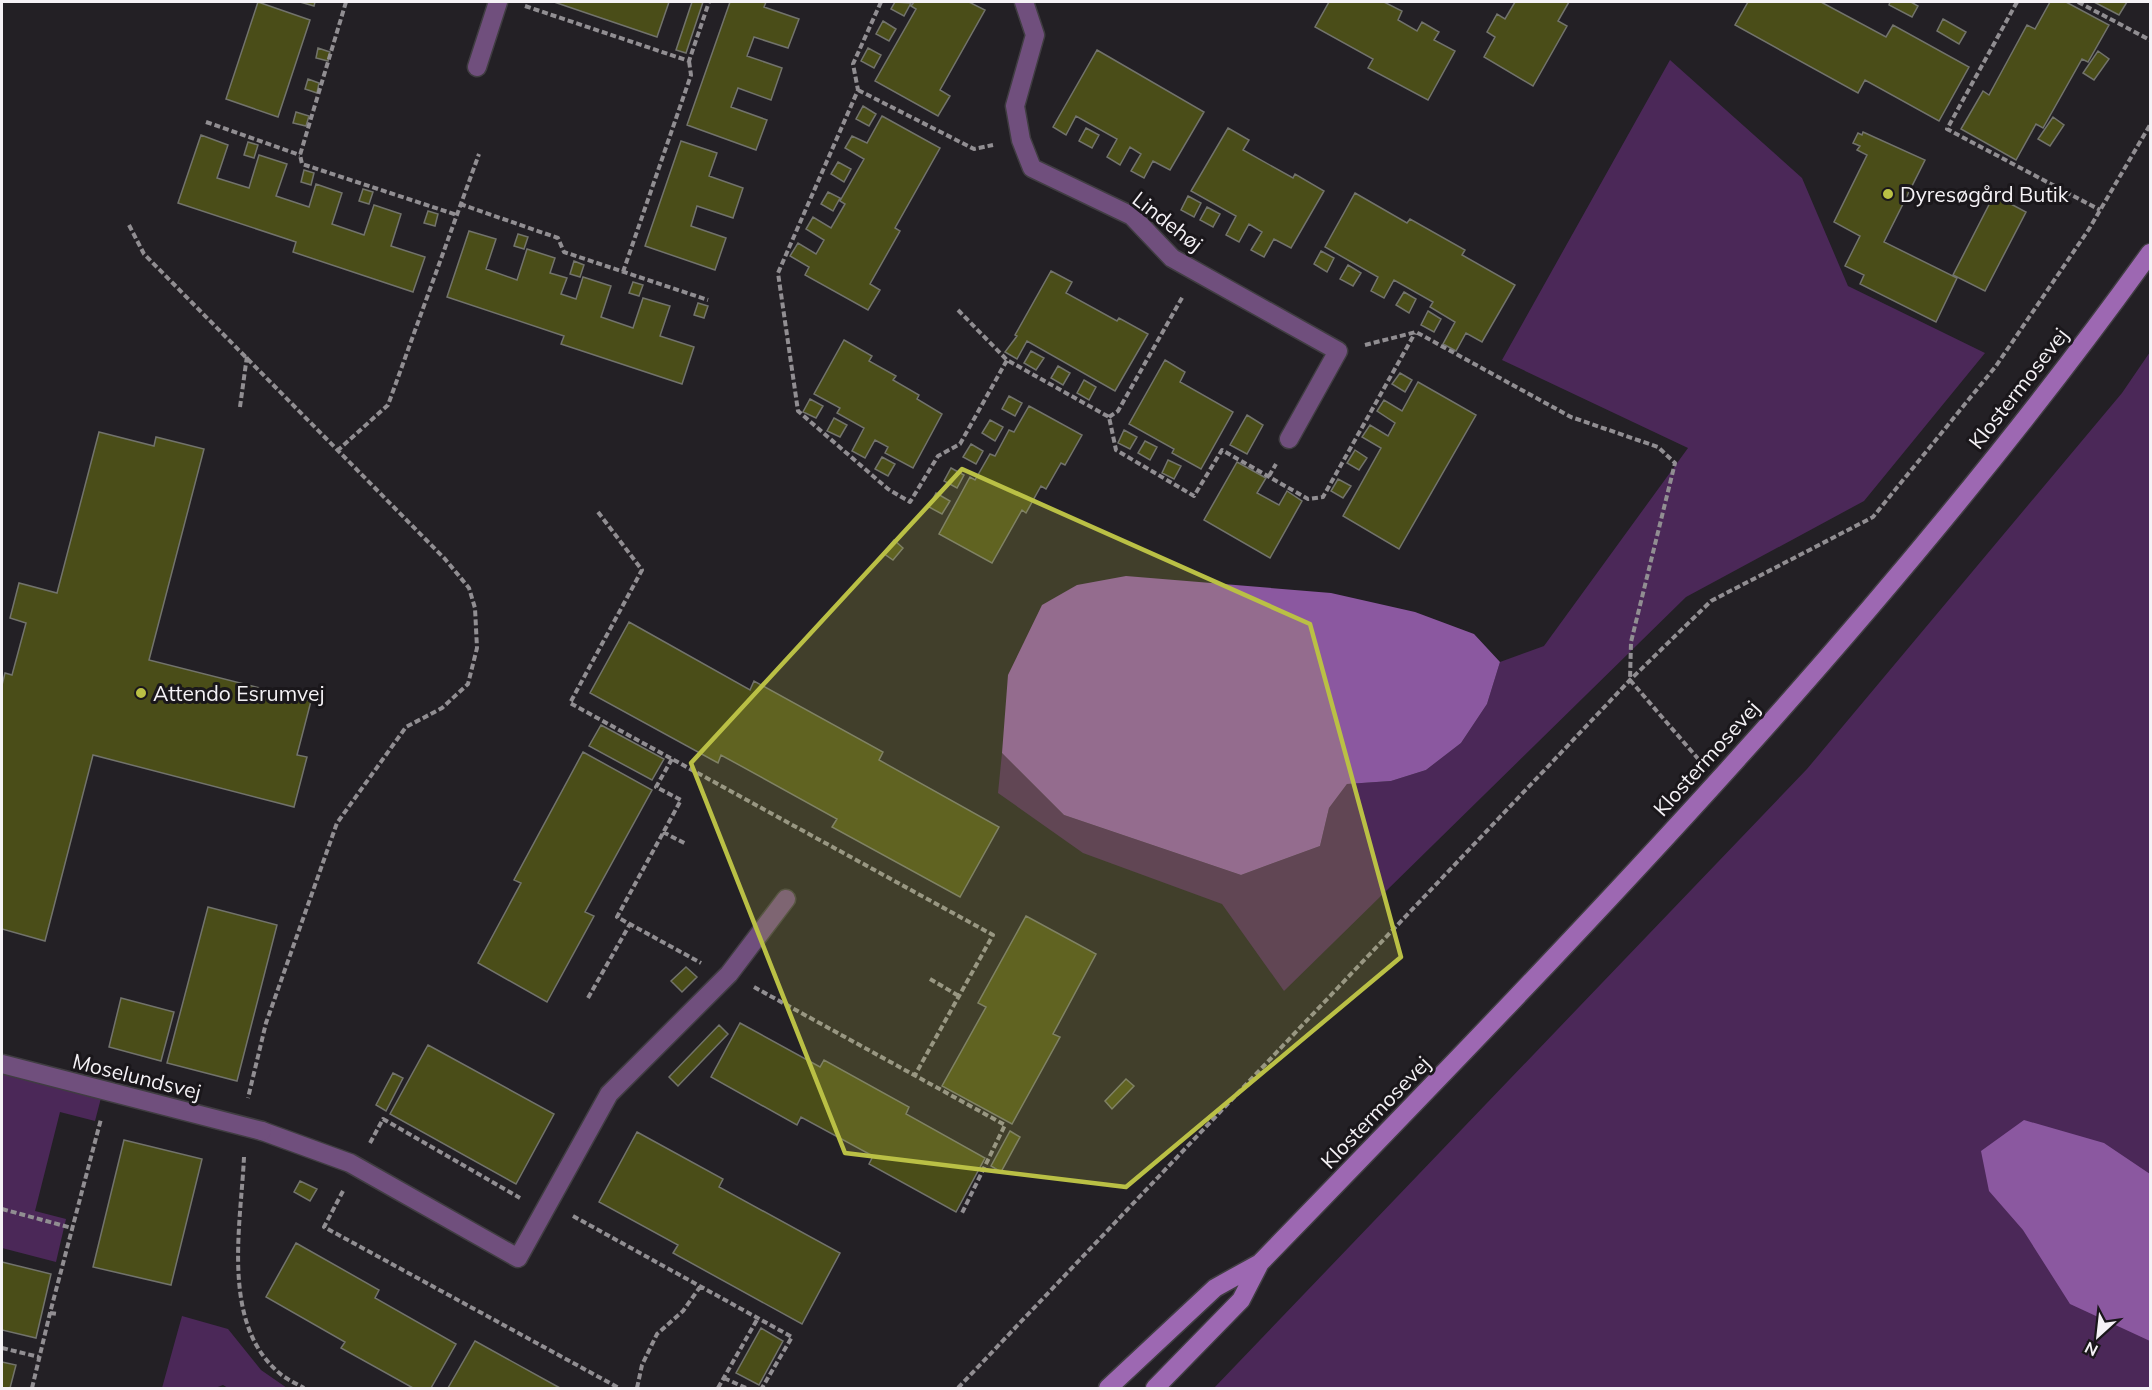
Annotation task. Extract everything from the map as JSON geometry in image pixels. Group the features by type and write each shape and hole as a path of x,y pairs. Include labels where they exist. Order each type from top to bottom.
{"main road":[{"name":"Klostermosevej","path":"1108,1389 1215,1288 1260,1263 1512,1003 1717,781 1957,506 2151,253"},
{"name":"Klostermosevej","path":"1155,1389 1241,1300 1260,1263"}],"street":[{"path":"477,67 498,2"},
{"name":"Lindehøj","path":"1024,2 1035,35 1015,106 1021,140 1032,168 1132,216 1172,258 1338,351"},
{"path":"1289,439 1338,351"},
{"path":"549,1204 609,1094 729,974 786,899"},
{"name":"Moselundsvej","path":"2,1064 254,1128 350,1163 519,1258 549,1204"}],"path":[{"path":"346,2 300,154 302,164 457,215"},
{"path":"623,272 691,75 689,61 709,2"},
{"path":"881,2 853,64 858,90 778,273 798,411 888,489 910,502 938,456 960,444 1007,360"},
{"path":"2017,2 1947,129 2100,210"},
{"path":"2078,2 2151,40"},
{"path":"521,5 689,61"},
{"path":"858,90 974,149 1021,140"},
{"path":"206,122 300,154"},
{"path":"958,1389 1630,680 1711,601 1873,517 1996,366 2100,210 2151,126"},
{"path":"337,452 388,405 479,154"},
{"path":"460,204 558,238 564,252 708,300"},
{"path":"129,225 144,254 247,356 337,452 409,520 469,588 475,608 477,648 468,684 442,708 406,727 337,823 266,1023 249,1088 254,1128 238,1292 247,1325 256,1346 277,1372 304,1389"},
{"path":"1109,417 1118,411 1197,271"},
{"path":"958,310 1007,360 1109,417 1116,450 1194,496 1222,450 1308,499 1323,497 1416,332"},
{"path":"1338,351 1416,332 1571,417 1658,447 1675,463 1631,642 1630,680 1717,781"},
{"path":"240,407 247,356"},
{"path":"598,512 642,570 570,703 993,935 915,1075"},
{"path":"672,759 656,787 681,800 617,917 708,967"},
{"path":"663,832 686,844"},
{"path":"588,998 630,924"},
{"path":"729,974 1005,1125 961,1215"},
{"path":"930,979 959,996"},
{"path":"32,1389 107,1092"},
{"path":"549,1204 792,1337 762,1389"},
{"path":"2,1209 72,1228"},
{"path":"637,1389 642,1365 657,1334 683,1311 700,1287"},
{"path":"50,1312 57,1314"},
{"path":"718,1389 758,1318"},
{"path":"2,1348 39,1357"},
{"path":"724,1378 746,1389"}],"highlighted area":[{"path":"962,469 1310,624 1401,957 1126,1187 845,1153 691,763"}],"shaded area":[{"path":"1670,60 1802,178 1848,286 1985,353 1864,501 1686,597 1284,991 1222,904 1083,853 998,793 1002,753 1064,815 1241,875 1320,846 1329,808 1347,784 1391,781 1426,770 1461,743 1487,704 1500,662 1544,646 1688,448 1502,360"},
{"path":"2150,352 2150,1388 1214,1388 1807,769 2122,393"},
{"path":"1126,576 1331,593 1415,612 1474,634 1500,662 1487,704 1461,743 1426,770 1391,781 1347,784 1329,808 1320,846 1241,875 1064,815 1002,753 1008,675 1042,605 1077,585"},
{"path":"2,1074 101,1098 95,1121 60,1112 35,1211 66,1219 56,1262 2,1248"},
{"path":"2024,1120 2104,1143 2150,1174 2150,1341 2070,1304 2023,1230 1989,1191 1981,1151"},
{"path":"182,1316 228,1329 261,1370 287,1388 228,1388 223,1385 215,1388 162,1388"}],"building":[{"path":"258,2 310,20 278,117 226,99"},
{"path":"300,2 315,2 314,6"},
{"path":"554,2 669,2 657,37"},
{"path":"692,2 703,2 686,53 676,50"},
{"path":"730,2 766,2 764,7 799,19 788,48 754,37 747,56 782,68 771,100 738,88 731,107 767,120 756,150 687,125"},
{"path":"895,2 911,3 904,16 891,9"},
{"path":"914,2 969,2 985,10 940,90 950,96 938,116 875,81 916,9 911,6"},
{"path":"1329,2 1384,2 1402,11 1398,20 1417,31 1422,22 1439,32 1434,40 1455,51 1428,100 1368,68 1373,59 1315,27"},
{"path":"1515,2 1569,2 1558,21 1567,26 1533,86 1484,57 1495,37 1487,32 1497,14 1505,19"},
{"path":"1748,2 1821,2 1886,37 1893,25 1969,67 1939,121 1865,80 1858,93 1735,25"},
{"path":"1890,2 1911,2 1918,6 1912,17 1889,5"},
{"path":"2050,2 2066,2 2109,25 2088,62 2082,59 2043,128 2036,124 2016,160 1961,129 1983,91 1989,95 2027,25 2035,29"},
{"path":"2094,2 2127,2 2119,15"},
{"path":"1943,19 1966,32 1959,44 1937,31"},
{"path":"883,21 896,29 889,41 876,34"},
{"path":"318,48 330,52 328,61 316,58"},
{"path":"868,48 881,55 874,68 861,61"},
{"path":"1097,50 1204,112 1170,170 1153,161 1144,178 1131,171 1141,154 1130,147 1120,165 1107,157 1117,139 1076,116 1066,135 1053,127"},
{"path":"2098,51 2109,59 2094,80 2083,73"},
{"path":"308,79 319,83 317,93 305,89"},
{"path":"863,106 876,114 869,126 856,119"},
{"path":"296,112 309,116 306,126 293,123"},
{"path":"882,116 940,148 895,228 900,231 870,284 880,290 868,310 805,275 809,267 790,256 798,243 816,254 824,240 806,229 813,217 831,228 845,204 840,201 864,159 845,148 852,136 867,143"},
{"path":"2053,117 2064,125 2050,146 2038,139"},
{"path":"1086,128 1099,135 1092,148 1079,141"},
{"path":"1228,128 1249,140 1243,150 1293,178 1295,174 1324,191 1291,248 1274,239 1264,257 1251,250 1262,232 1249,224 1239,242 1226,235 1236,216 1191,191"},
{"path":"1863,132 1925,160 1884,242 1957,278 1936,322 1860,284 1864,275 1845,266 1860,236 1834,222 1867,155 1857,150 1860,146 1853,143 1858,133 1862,135"},
{"path":"201,135 228,145 217,178 249,188 259,155 287,164 276,196 309,207 316,184 342,193 332,224 364,235 374,205 401,214 391,246 425,257 413,292 293,252 296,242 178,203"},
{"path":"681,141 717,153 709,176 743,188 733,218 697,206 691,226 726,238 715,270 645,246"},
{"path":"248,142 258,145 254,158 244,155"},
{"path":"838,162 851,169 844,182 831,174"},
{"path":"304,170 314,173 311,185 301,182"},
{"path":"363,189 373,192 369,204 359,201"},
{"path":"828,192 840,198 833,211 821,204"},
{"path":"1355,193 1407,223 1410,219 1465,250 1462,255 1515,285 1482,342 1466,333 1456,351 1443,344 1455,322 1430,307 1433,302 1394,280 1384,298 1371,291 1378,277 1325,247"},
{"path":"1994,195 2026,212 1985,291 1953,275"},
{"path":"1188,196 1201,203 1194,217 1181,210"},
{"path":"1207,207 1220,214 1213,227 1200,220"},
{"path":"428,211 438,214 435,226 424,223"},
{"path":"469,231 496,239 486,269 517,280 527,249 555,258 550,273 567,278 561,294 576,299 583,277 611,286 601,317 633,328 643,298 670,306 660,336 694,347 682,384 561,344 564,336 447,297"},
{"path":"518,234 528,237 524,249 514,246"},
{"path":"1321,251 1334,258 1327,272 1314,264"},
{"path":"574,261 584,265 580,277 570,274"},
{"path":"1348,265 1361,273 1353,286 1340,279"},
{"path":"1051,271 1072,282 1066,293 1117,321 1119,318 1148,334 1115,391 1027,341 1017,359 1005,352 1017,336 1015,335"},
{"path":"633,282 643,285 639,296 629,293"},
{"path":"1404,292 1416,299 1409,313 1396,305"},
{"path":"698,303 708,306 704,318 694,315"},
{"path":"1428,311 1441,319 1434,332 1421,325"},
{"path":"844,340 872,356 869,361 896,376 893,380 919,395 917,399 942,414 913,468 885,453 888,447 875,440 865,458 852,451 864,428 837,413 840,408 814,394"},
{"path":"1031,351 1044,358 1036,370 1024,363"},
{"path":"1165,360 1185,372 1180,382 1233,412 1201,469 1172,453 1174,449 1129,424"},
{"path":"1058,366 1070,373 1063,385 1051,378"},
{"path":"1400,373 1412,380 1405,392 1392,384"},
{"path":"1084,380 1096,387 1089,400 1077,393"},
{"path":"1418,382 1476,415 1399,549 1343,516 1381,448 1362,437 1370,425 1388,436 1395,423 1377,411 1384,400 1402,411"},
{"path":"1009,396 1022,403 1015,416 1002,409"},
{"path":"810,399 823,406 816,418 803,412"},
{"path":"1029,406 1082,435 1065,465 1061,463 1046,489 1041,486 1026,513 1022,510 992,563 939,534 970,477 975,480 990,454 995,456 1009,430 1014,432"},
{"path":"1247,415 1263,425 1247,454 1230,445"},
{"path":"834,418 847,425 840,437 827,431"},
{"path":"990,420 1003,427 995,441 982,433"},
{"path":"1124,430 1137,437 1130,449 1118,443"},
{"name":"Attendo Esrumvej","path":"99,432 154,446 156,437 204,449 149,660 311,701 297,755 307,757 294,807 93,755 45,941 2,929 2,685 5,673 12,675 26,623 10,618 19,583 57,593"},
{"path":"1145,441 1157,447 1150,460 1138,453"},
{"path":"971,444 983,451 976,464 963,457"},
{"path":"1355,450 1367,458 1359,470 1347,463"},
{"path":"882,457 895,464 888,476 875,469"},
{"path":"1168,460 1181,466 1174,479 1162,473"},
{"path":"1237,462 1266,478 1257,493 1279,505 1287,491 1302,501 1270,558 1204,520"},
{"path":"951,468 964,475 957,488 944,481"},
{"path":"1338,479 1351,486 1343,498 1331,491"},
{"path":"936,493 950,501 942,514 929,507"},
{"path":"894,540 903,548 893,560 883,553"},
{"path":"629,622 750,690 754,681 883,752 879,760 999,827 960,897 832,827 837,819 721,755 718,763 590,693"},
{"path":"601,725 664,759 652,780 589,746"},
{"path":"583,752 652,790 585,912 594,916 547,1002 478,963 521,883 514,880"},
{"path":"208,907 277,925 237,1081 167,1063"},
{"path":"1026,916 1096,954 1053,1034 1060,1037 1012,1124 942,1086 986,1007 978,1003"},
{"path":"686,967 697,977 682,992 671,981"},
{"path":"121,998 174,1012 161,1061 109,1047"},
{"path":"740,1023 820,1067 824,1060 909,1107 906,1114 985,1158 956,1212 869,1164 873,1156 801,1117 797,1125 711,1077"},
{"path":"719,1025 728,1034 678,1086 669,1077"},
{"path":"428,1045 554,1114 516,1184 390,1114"},
{"path":"393,1073 403,1078 386,1111 376,1105"},
{"path":"1126,1079 1134,1086 1112,1109 1105,1101"},
{"path":"1010,1131 1020,1137 1001,1172 991,1166"},
{"path":"637,1132 723,1179 719,1187 840,1253 802,1324 673,1253 678,1245 599,1202"},
{"path":"124,1140 202,1159 171,1285 93,1267"},
{"path":"300,1181 317,1189 310,1201 294,1192"},
{"path":"296,1243 379,1290 375,1298 456,1344 431,1388 413,1388 341,1348 345,1342 266,1297"},
{"path":"2,1262 51,1274 36,1338 2,1330"},
{"path":"761,1328 783,1341 759,1385 736,1373"},
{"path":"475,1341 560,1388 448,1388"},
{"path":"2,1362 16,1365 10,1388 2,1388"}],"place":[{"name":"Dyresøgård Butik","path":"1888,194"},
{"name":"Attendo Esrumvej","path":"141,693"}]}
